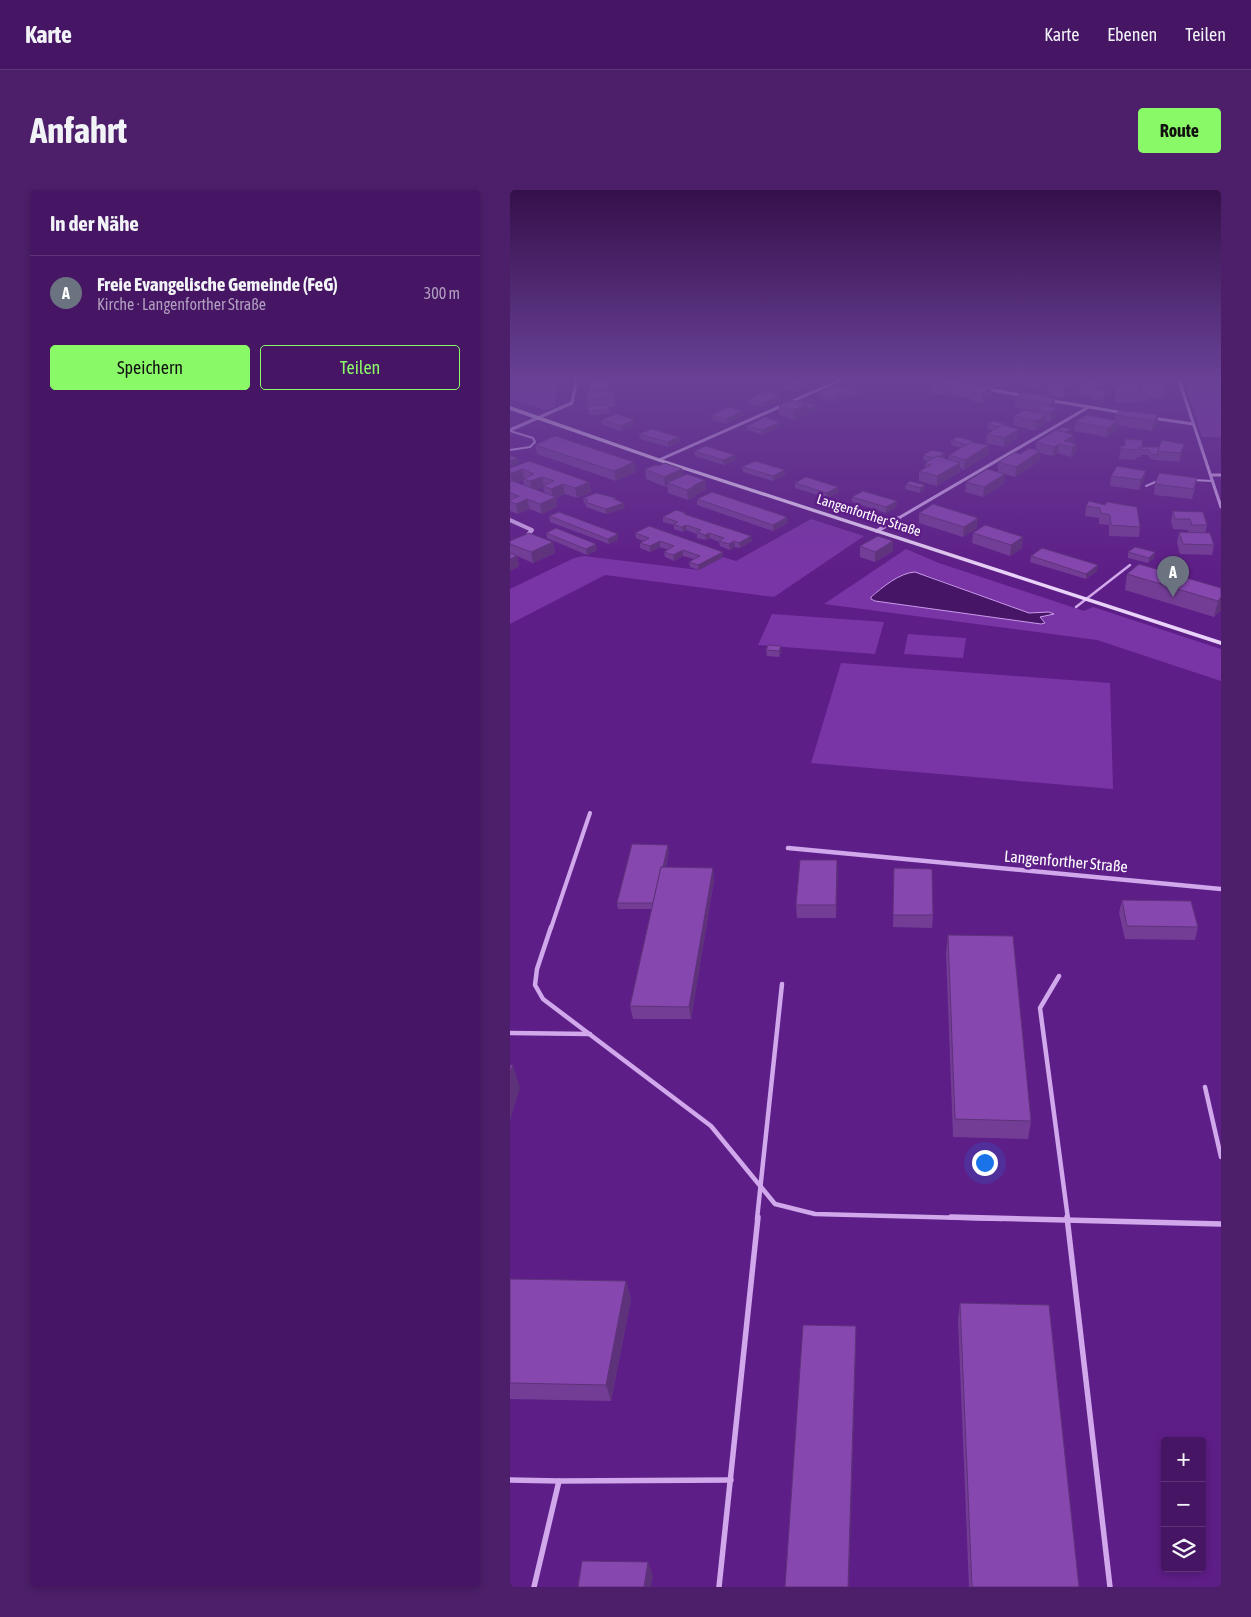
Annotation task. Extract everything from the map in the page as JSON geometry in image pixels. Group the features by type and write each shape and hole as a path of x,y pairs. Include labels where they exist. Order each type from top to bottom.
{"main road":[{"name":"Langenforther Straße","path":"608,442 1221,643"}],"street":[{"path":"660,460 700,442"},
{"path":"877,531 1029,442"},
{"path":"1199,442 1221,507"},
{"path":"1211,475 1221,475"},
{"path":"510,520 532,530 528,536 519,540"},
{"name":"Langenforther Straße","path":"788,848 1221,889"}],"lane":[{"path":"510,450 530,448 536,442"},
{"path":"1146,486 1154,481 1165,480"},
{"path":"1184,480 1213,481"},
{"path":"1076,607 1130,565"},
{"path":"590,813 537,969 535,985 543,999 711,1126 775,1204 815,1214 1068,1222 1221,1224"},
{"path":"1059,976 1040,1008 1068,1222 1110,1587"},
{"path":"719,1587 782,984"},
{"path":"510,1033 590,1034"},
{"path":"1205,1087 1221,1157"},
{"path":"510,1480 731,1480"},
{"path":"534,1587 559,1481"}],"shaded area":[{"path":"811,519 864,536 774,597 605,575 510,624 510,589 574,558 584,556 699,570 723,557 736,561"},
{"path":"906,549 939,563 1084,611 1093,607 1221,649 1221,681 1097,640 824,604","holes":["926,575 1029,613 1049,612 1039,617 1045,623 1041,624 875,601 871,599 871,596 892,582"]},
{"path":"915,572 1029,613 1049,612 1054,614 1040,617 1045,623 1041,624 871,599 871,597 892,581 903,575"},
{"path":"772,614 884,622 875,654 758,645"},
{"path":"908,634 966,638 963,658 904,654"},
{"path":"841,663 1110,683 1113,789 811,763"}],"building":[{"path":"541,442 574,442 634,462 614,471 535,445"},
{"path":"958,442 971,442 967,445"},
{"path":"971,442 989,445 965,460 949,455"},
{"path":"1037,442 1077,444 1072,447 1059,444 1054,447"},
{"path":"1125,442 1142,442 1142,447 1138,447 1138,450 1121,449 1121,446 1125,446"},
{"path":"1161,442 1184,444 1181,453 1157,451"},
{"path":"706,446 735,455 723,460 694,451"},
{"path":"1142,447 1159,447 1157,455 1151,454 1149,450 1142,450"},
{"path":"1029,448 1040,451 1016,467 998,462 1015,452 1020,454"},
{"path":"932,450 945,453 934,458 923,455"},
{"path":"511,456 518,458 510,461"},
{"path":"937,456 960,463 937,476 919,471 931,465 925,463"},
{"path":"529,461 589,482 575,488 563,484 551,489 543,486 554,481 542,477 530,481 523,479 534,474 522,469 510,474 510,468"},
{"path":"755,461 785,470 773,476 742,467"},
{"path":"665,463 682,469 664,477 645,469 656,465 659,466"},
{"path":"1117,466 1146,471 1141,480 1111,476"},
{"path":"987,469 1005,474 984,487 966,482"},
{"path":"1159,473 1197,478 1194,489 1155,484"},
{"path":"687,474 705,480 687,490 667,483"},
{"path":"806,477 838,487 827,493 795,483"},
{"path":"510,480 556,497 540,504 527,499 516,504 510,502 510,500 519,496 510,493"},
{"path":"910,481 925,485 920,488 906,484"},
{"path":"863,491 897,501 886,507 852,497"},
{"path":"712,492 787,517 773,525 697,499"},
{"path":"596,493 616,498 614,499 624,503 606,509 585,502 588,500 583,498"},
{"path":"1089,501 1105,505 1107,502 1137,507 1140,527 1111,525 1110,515 1101,513 1100,508 1086,506"},
{"path":"933,504 978,518 964,527 919,513"},
{"path":"676,510 751,536 739,543 734,541 729,544 719,541 724,538 709,533 705,535 697,532 701,530 686,525 682,527 673,524 678,522 663,517"},
{"path":"1173,511 1203,512 1207,525 1192,525 1190,519 1175,519"},
{"path":"559,512 618,534 608,539 549,516"},
{"path":"985,525 1023,537 1011,545 973,533"},
{"path":"649,526 723,552 698,565 689,562 700,556 683,550 673,555 664,552 674,546 660,541 650,546 640,543 649,538 635,533"},
{"path":"556,528 596,544 586,549 546,533"},
{"path":"1179,532 1210,533 1214,545 1183,544"},
{"path":"529,533 553,542 531,552 510,544 510,541"},
{"path":"878,536 893,541 875,552 860,546"},
{"path":"1135,547 1155,552 1149,558 1128,552"},
{"path":"1042,548 1098,565 1086,574 1031,556"},
{"path":"510,553 517,556 510,559"},
{"path":"1139,564 1221,588 1221,597 1218,601 1127,574"},
{"path":"768,645 781,646 779,651 766,650"},
{"path":"632,844 668,845 653,903 617,903"},
{"path":"800,860 837,860 836,905 796,905"},
{"path":"661,867 713,868 689,1007 630,1006"},
{"path":"894,868 932,869 933,915 893,915"},
{"path":"1122,900 1191,901 1198,927 1127,926"},
{"path":"948,935 1013,936 1031,1121 955,1119"},
{"path":"510,1279 626,1281 606,1385 510,1383"},
{"path":"960,1303 1049,1305 1079,1587 972,1587"},
{"path":"803,1325 856,1326 848,1587 785,1587"},
{"path":"582,1561 648,1562 644,1587 578,1587"}],"place":[{"name":"Freie Evangelische Gemeinde (FeG)","path":"1173,597"}]}
